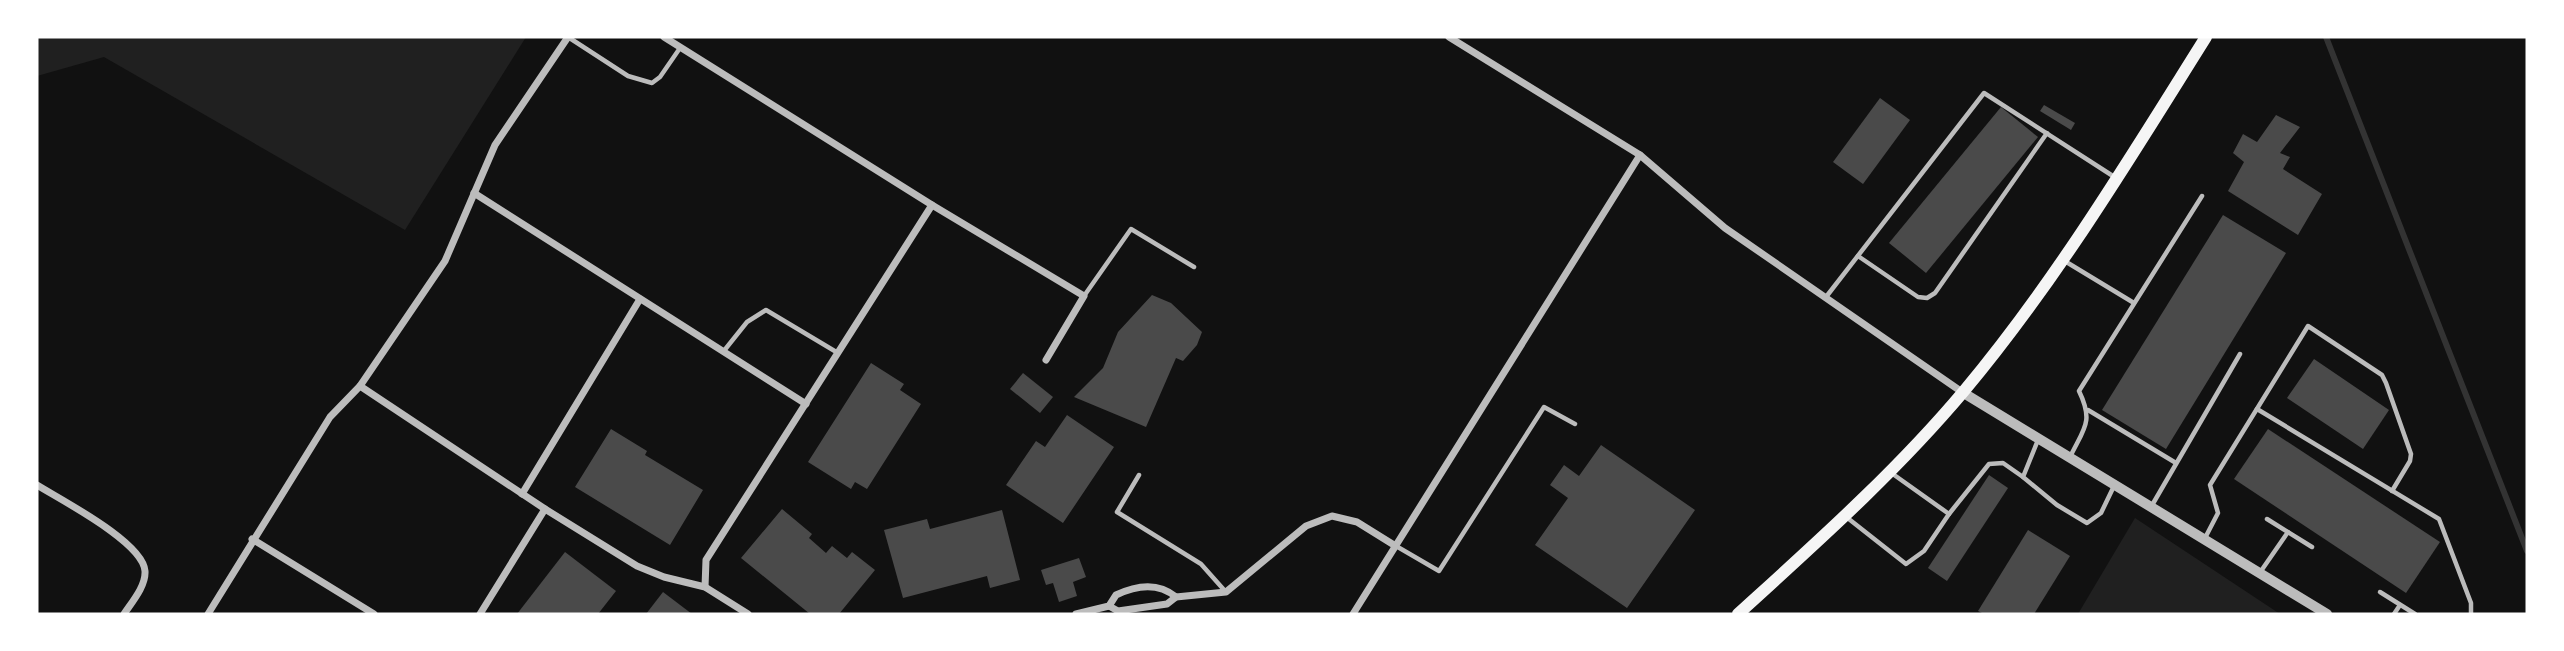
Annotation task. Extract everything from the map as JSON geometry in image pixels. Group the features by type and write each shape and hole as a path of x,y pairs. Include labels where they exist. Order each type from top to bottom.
{"main road":[{"path":"1738,614 1845,516 1962,392 2031,306 2063,260 2206,37"}],"street":[{"path":"208,614 330,417 360,386 445,261 495,145 568,37"},
{"path":"664,37 932,205 1084,296 1046,360"},
{"path":"1449,37 1640,155 1725,228 1962,392 2327,614"},
{"path":"1353,614 1640,155"},
{"path":"474,193 806,404"},
{"path":"705,587 706,560 932,205"},
{"path":"522,494 640,299"},
{"path":"360,386 545,509 637,566 664,577 705,587 748,614"},
{"path":"37,485 99,523 134,548 142,559 145,571 142,586 124,614"},
{"path":"480,614 545,509"},
{"path":"1076,614 1109,606 1118,611 1167,604 1176,597 1226,592 1306,526 1332,516 1357,522 1394,545"},
{"path":"252,539 374,614"},
{"path":"1109,606 1116,595 1123,591 1156,586 1164,588 1176,597"}],"lane":[{"path":"568,37 628,76 652,83 660,77 681,47"},
{"path":"1826,298 1984,93 2116,178"},
{"path":"1858,256 1918,297 1927,298 1935,293 2047,134"},
{"path":"2069,457 2086,424 2088,410 2079,391 2202,196"},
{"path":"1084,296 1130,229 1194,267"},
{"path":"2063,260 2134,303"},
{"path":"723,352 747,322 766,310 838,353"},
{"path":"2204,539 2218,513 2210,485 2308,326 2382,375 2411,454 2410,461 2392,491"},
{"path":"2151,507 2240,354"},
{"path":"1394,545 1439,571 1544,407 1575,424"},
{"path":"2257,409 2439,519 2471,603 2471,614"},
{"path":"2088,410 2176,463"},
{"path":"2023,477 2039,439"},
{"path":"1845,516 1906,564 1924,551 1949,514 1989,464 2003,463 2057,505 2087,523 2101,513 2115,485"},
{"path":"1888,471 1949,514"},
{"path":"1139,475 1117,512 1201,564 1226,592"},
{"path":"2267,519 2312,547"},
{"path":"2259,573 2288,532"},
{"path":"2380,592 2415,614"},
{"path":"2394,614 2400,605"}],"shaded area":[{"path":"37,37 526,37 405,230 104,57 37,76"},
{"path":"2135,518 2280,614 2078,614"}],"building":[{"path":"1880,98 1910,120 1863,184 1833,162"},
{"path":"2044,105 2075,123 2071,130 2040,111"},
{"path":"2001,107 2038,137 1926,273 1889,243"},
{"path":"2276,115 2300,127 2280,153 2290,157 2283,169 2322,194 2298,235 2228,191 2244,162 2233,153 2243,134 2257,142"},
{"path":"2223,215 2286,253 2166,449 2102,410"},
{"path":"1152,295 1171,303 1202,332 1197,345 1183,361 1176,358 1146,427 1074,397 1103,368 1118,332"},
{"path":"2314,359 2389,410 2363,449 2287,398"},
{"path":"871,363 904,384 900,390 921,404 867,489 855,482 851,489 808,462"},
{"path":"1023,373 1053,397 1040,413 1010,389"},
{"path":"1067,415 1114,447 1063,523 1006,485 1036,441 1045,447"},
{"path":"611,429 647,451 645,455 703,490 670,545 575,487"},
{"path":"2268,429 2440,542 2406,593 2234,479"},
{"path":"1601,445 1695,510 1627,608 1535,545 1568,498 1550,485 1564,465 1579,476"},
{"path":"1989,475 2008,488 1947,581 1928,568"},
{"path":"782,509 812,534 809,538 826,553 832,546 847,558 852,552 875,570 839,614 810,614 741,558"},
{"path":"1002,510 1020,580 990,588 987,576 903,598 884,530 927,519 930,529"},
{"path":"2028,530 2070,556 2034,614 1984,614 1978,611"},
{"path":"565,552 616,591 598,614 517,614"},
{"path":"1079,558 1086,577 1073,582 1077,596 1059,602 1053,583 1046,585 1041,570"},
{"path":"663,592 692,614 646,614"}],"waterway":[{"path":"2326,37 2527,551"}]}
